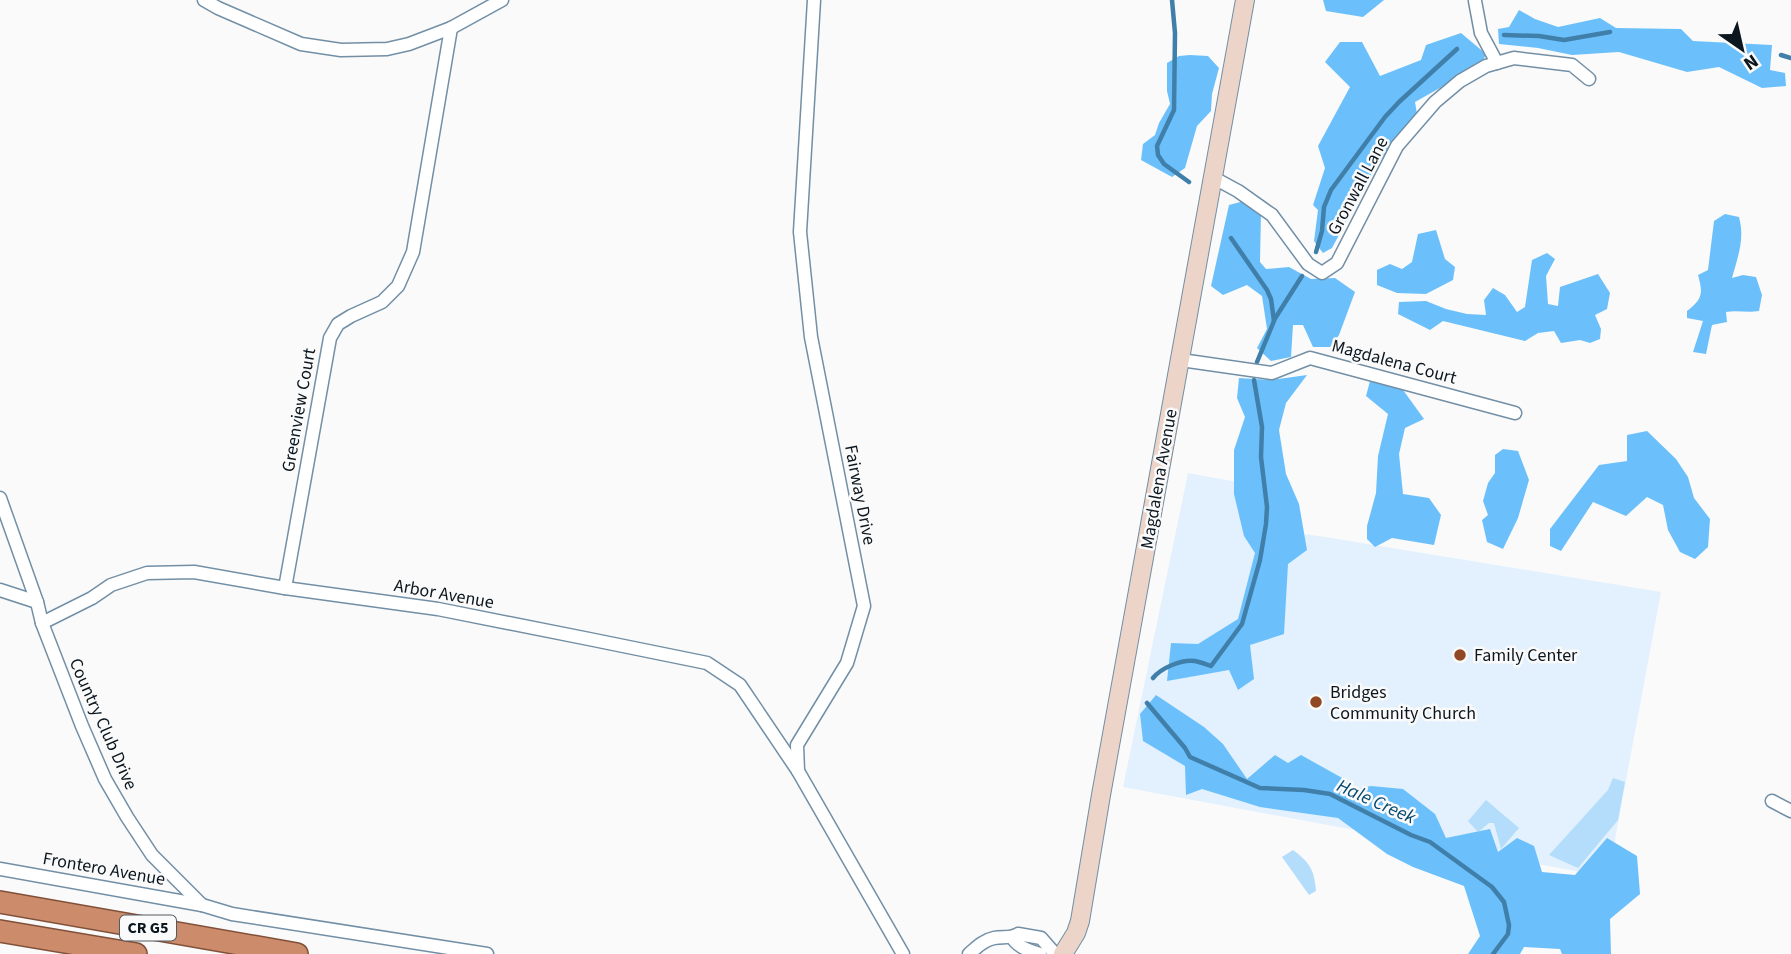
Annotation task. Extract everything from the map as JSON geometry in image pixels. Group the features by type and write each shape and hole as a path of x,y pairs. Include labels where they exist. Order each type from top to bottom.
{"highway":[{"name":"CR G5","path":"0,902 296,954"},
{"name":"CR G5","path":"0,931 136,954"}],"main road":[{"name":"Magdalena Avenue","path":"1063,954 1076,933 1083,907 1245,0"}],"street":[{"path":"204,0 301,44 341,50 387,49 409,44 451,28 502,0"},
{"name":"Fairway Drive","path":"798,771 797,744 847,663 864,606 811,337 800,232 814,0"},
{"path":"1475,2 1481,33 1497,63"},
{"name":"Greenview Court","path":"285,588 330,338 338,324 382,302 398,286 413,252 451,28"},
{"name":"Gronwall Lane","path":"1214,178 1272,215 1308,264 1322,273 1337,263 1397,146 1435,102 1460,80 1486,66 1514,58 1572,65 1589,79"},
{"name":"Magdalena Court","path":"1181,360 1272,373 1310,358 1515,413"},
{"name":"Country Club Drive","path":"0,498 42,623 105,779 152,855 202,905 232,914 487,954"},
{"name":"Arbor Avenue","path":"42,623 92,598 111,585 147,573 194,572 285,588 438,609 707,663 740,685 798,771"},
{"path":"0,590 37,602"},
{"path":"798,771 903,954"},
{"path":"1772,801 1791,811"},
{"name":"Frontero Avenue","path":"0,869 202,905"},
{"path":"969,954 986,941 1018,934 1041,938 1055,954"},
{"path":"1012,937 1015,943 1040,954"}],"shaded area":[{"path":"1323,0 1384,0 1363,17 1326,11"},
{"path":"1519,10 1558,27 1600,18 1616,28 1681,29 1693,41 1772,45 1770,70 1785,73 1786,86 1762,88 1719,67 1687,72 1619,52 1572,55 1499,44 1498,29 1509,27"},
{"path":"1461,33 1486,54 1475,78 1447,84 1415,102 1418,120 1377,164 1332,248 1323,253 1314,241 1318,210 1313,205 1325,168 1318,146 1350,87 1325,62 1340,42 1362,42 1380,76 1421,60 1426,45"},
{"path":"1179,56 1208,56 1219,68 1212,94 1211,111 1197,126 1185,168 1172,177 1141,160 1143,144 1155,135 1170,104 1167,63"},
{"path":"1244,201 1261,213 1260,262 1266,269 1289,267 1311,279 1335,278 1355,292 1339,335 1330,347 1313,347 1303,325 1293,325 1291,357 1271,361 1257,348 1267,329 1262,296 1247,285 1223,295 1211,286 1229,205"},
{"path":"1725,214 1739,217 1741,225 1740,248 1732,278 1743,275 1756,277 1762,295 1759,311 1726,312 1727,322 1712,325 1706,354 1693,352 1703,321 1687,318 1687,311 1700,295 1698,275 1708,270 1714,221"},
{"path":"1436,230 1445,259 1455,267 1453,280 1426,294 1397,293 1377,285 1377,270 1390,264 1402,269 1412,262 1418,234"},
{"path":"1547,253 1555,259 1546,276 1548,304 1558,306 1560,287 1598,274 1610,293 1607,309 1595,315 1601,329 1600,339 1590,343 1580,340 1561,343 1554,331 1538,333 1525,341 1443,321 1430,330 1398,314 1399,302 1426,301 1467,314 1486,315 1484,300 1493,288 1505,295 1517,312 1525,307 1532,260"},
{"path":"1307,375 1286,403 1279,430 1286,474 1299,504 1307,550 1288,564 1284,634 1250,645 1254,679 1238,690 1229,670 1167,681 1171,643 1198,644 1238,619 1255,553 1244,536 1234,494 1234,450 1245,417 1237,398 1239,378 1271,380"},
{"path":"1370,381 1398,383 1424,419 1405,428 1399,454 1403,494 1429,498 1441,515 1434,545 1392,538 1375,547 1367,539 1367,526 1376,493 1378,456 1388,414 1366,396"},
{"path":"1647,431 1676,459 1688,477 1694,498 1710,519 1708,547 1695,559 1680,552 1668,530 1663,505 1647,497 1626,516 1593,502 1561,551 1550,546 1550,529 1599,465 1627,461 1627,435"},
{"path":"1503,449 1518,451 1529,480 1518,518 1503,549 1487,542 1482,520 1488,515 1483,501 1488,483 1495,473 1495,455"},
{"path":"1188,473 1242,483 1255,528 1661,592 1608,877 1123,787"},
{"path":"1156,695 1204,727 1223,744 1247,779 1275,755 1288,763 1301,755 1344,779 1355,789 1371,786 1403,789 1435,814 1446,838 1490,829 1498,852 1517,838 1534,846 1542,872 1575,875 1607,838 1637,856 1640,894 1610,919 1611,954 1562,954 1560,949 1524,947 1520,954 1468,954 1480,936 1464,886 1387,854 1338,818 1260,807 1202,789 1186,795 1185,766 1143,741 1140,714"},
{"path":"1613,778 1625,782 1618,820 1578,868 1549,855 1608,790"},
{"path":"1486,800 1519,828 1501,849 1494,823 1489,823 1478,832 1468,821"},
{"path":"1293,850 1307,863 1314,877 1316,891 1309,895 1282,857"}],"waterway":[{"path":"1172,0 1175,33 1174,110 1157,146 1158,155 1164,164 1189,182"},
{"path":"1504,35 1564,40 1610,32"},
{"path":"1316,252 1322,231 1324,207 1331,190 1385,117 1457,49"},
{"path":"1781,55 1791,58"},
{"name":"Hale Creek","path":"1231,238 1271,299 1274,321 1257,362"},
{"path":"1274,320 1302,276"},
{"name":"Hale Creek","path":"1153,678 1166,668 1184,661 1211,666 1242,624 1260,560 1267,507 1261,457 1262,427 1254,380"},
{"name":"Hale Creek","path":"1147,703 1190,757 1260,788 1330,794 1430,842 1492,887 1504,902 1509,925 1508,934 1493,954"}],"place":[{"name":"Family Center","path":"1460,655"},
{"name":"Bridges Community Church","path":"1316,702"}]}
